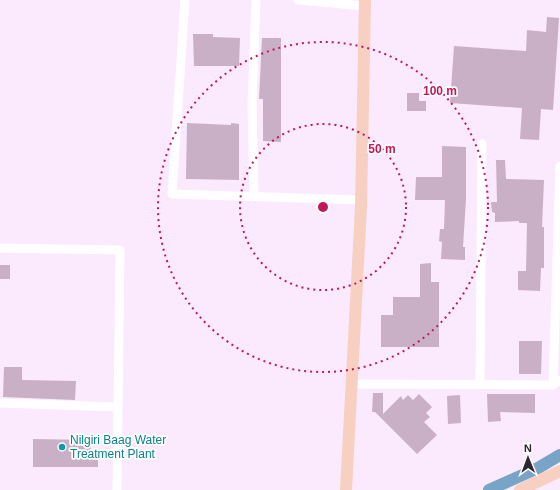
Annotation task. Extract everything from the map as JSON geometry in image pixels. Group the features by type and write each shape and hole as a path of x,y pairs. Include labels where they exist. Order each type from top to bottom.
{"street":[{"path":"185,0 172,194 361,200"},
{"path":"254,197 252,104 256,0"},
{"path":"298,0 365,3 361,200 346,490"},
{"path":"480,384 482,144"},
{"path":"352,384 480,384 557,382 560,166"},
{"path":"0,248 120,250 117,490"},
{"path":"0,404 118,407"},
{"path":"520,490 560,471"}],"building":[{"path":"547,17 559,18 553,110 541,109 539,140 520,139 522,108 450,103 454,46 526,51 527,30 546,32"},
{"path":"193,34 213,34 213,37 240,38 239,66 194,66"},
{"path":"262,38 281,38 281,142 263,141 263,99 259,99"},
{"path":"407,93 419,93 419,101 426,101 426,111 407,111"},
{"path":"187,123 239,124 239,180 186,179"},
{"path":"442,146 466,147 466,199 463,247 465,247 465,260 441,259 442,242 439,241 440,229 444,229 445,200 415,200 416,177 442,177"},
{"path":"496,160 505,160 506,179 544,180 542,227 544,227 544,268 541,268 540,291 518,290 518,271 526,271 527,223 519,223 519,221 495,222 495,213 492,212 491,202 497,202"},
{"path":"431,263 431,282 439,282 439,347 381,347 381,315 393,315 393,297 420,297 420,264"},
{"path":"0,265 10,265 10,279 0,279"},
{"path":"519,341 542,341 541,374 519,374"},
{"name":"Nilgiri Baag Water Treatment Plant","path":"4,367 22,367 22,380 76,381 75,400 3,397"},
{"path":"373,393 383,393 383,414 401,396 403,400 408,395 413,400 419,394 432,407 426,413 430,417 424,422 437,435 417,454 375,412 372,412"},
{"path":"487,394 535,394 535,413 500,412 501,421 488,422"},
{"path":"460,395 461,423 448,424 447,396"},
{"name":"Nilgiri Baag Water Treatment Plant","path":"33,439 91,440 91,455 98,455 98,467 33,467"}],"waterway":[{"path":"489,490 538,468 560,455"}],"place":[{"name":"Nilgiri Baag Water Treatment Plant","path":"62,447"}]}
